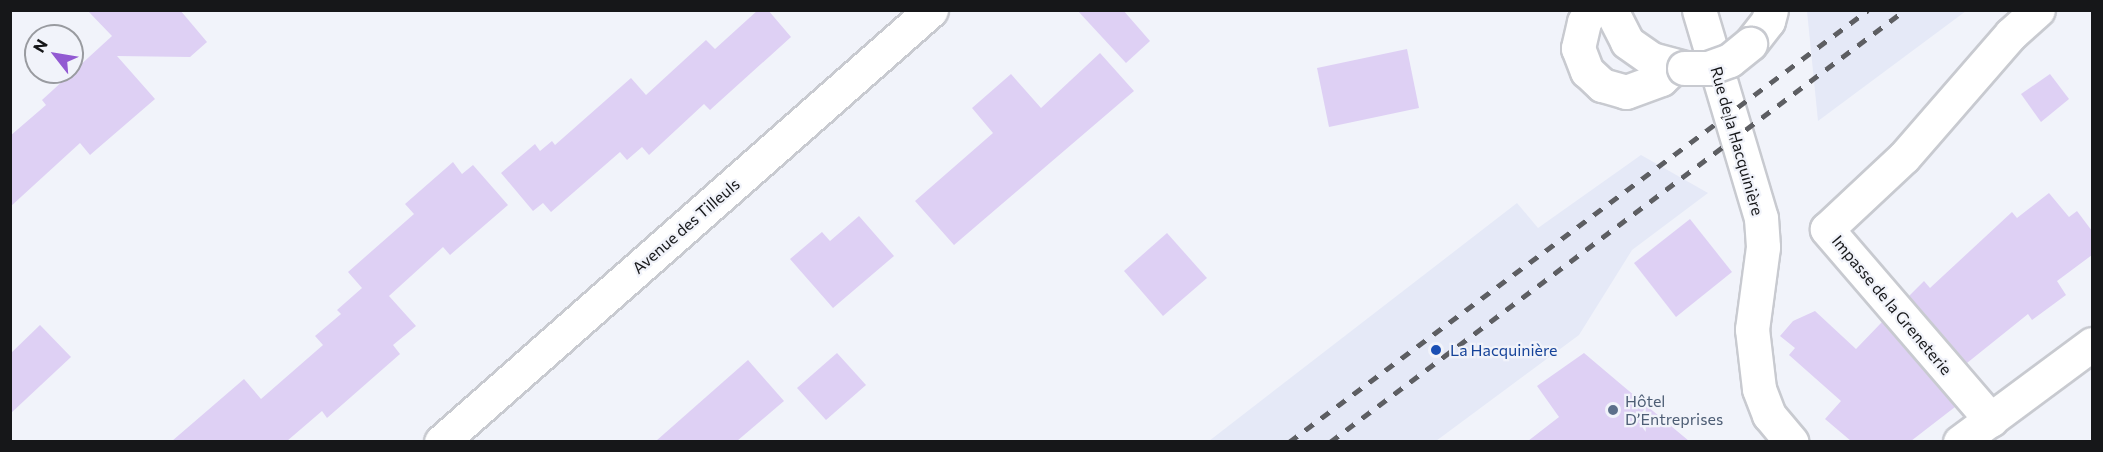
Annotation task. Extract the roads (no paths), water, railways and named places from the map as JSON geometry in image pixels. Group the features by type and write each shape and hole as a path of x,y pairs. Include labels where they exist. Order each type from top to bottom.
{"street":[{"name":"Avenue des Tilleuls","path":"441,441 931,10"},
{"path":"1591,10 1584,22 1578,48 1587,71 1602,84 1626,92 1661,79 1679,67"},
{"path":"1611,10 1627,42 1651,59 1679,67 1708,68 1730,60 1750,44 1768,21 1771,10"},
{"name":"Rue de la Hacquinière","path":"1699,10 1761,218 1763,247 1752,329 1759,389 1769,415 1792,441"},
{"name":"Impasse de la Greneterie","path":"1991,420 1827,229 1904,157 2011,34 2038,10"},
{"path":"1960,441 2092,344"}],"railway":[{"path":"1289,442 1868,10"},
{"path":"1330,442 1905,10"}],"place":[{"name":"La Hacquinière","path":"1436,350"},
{"name":"Hôtel D’Entreprises","path":"1613,410"}]}
